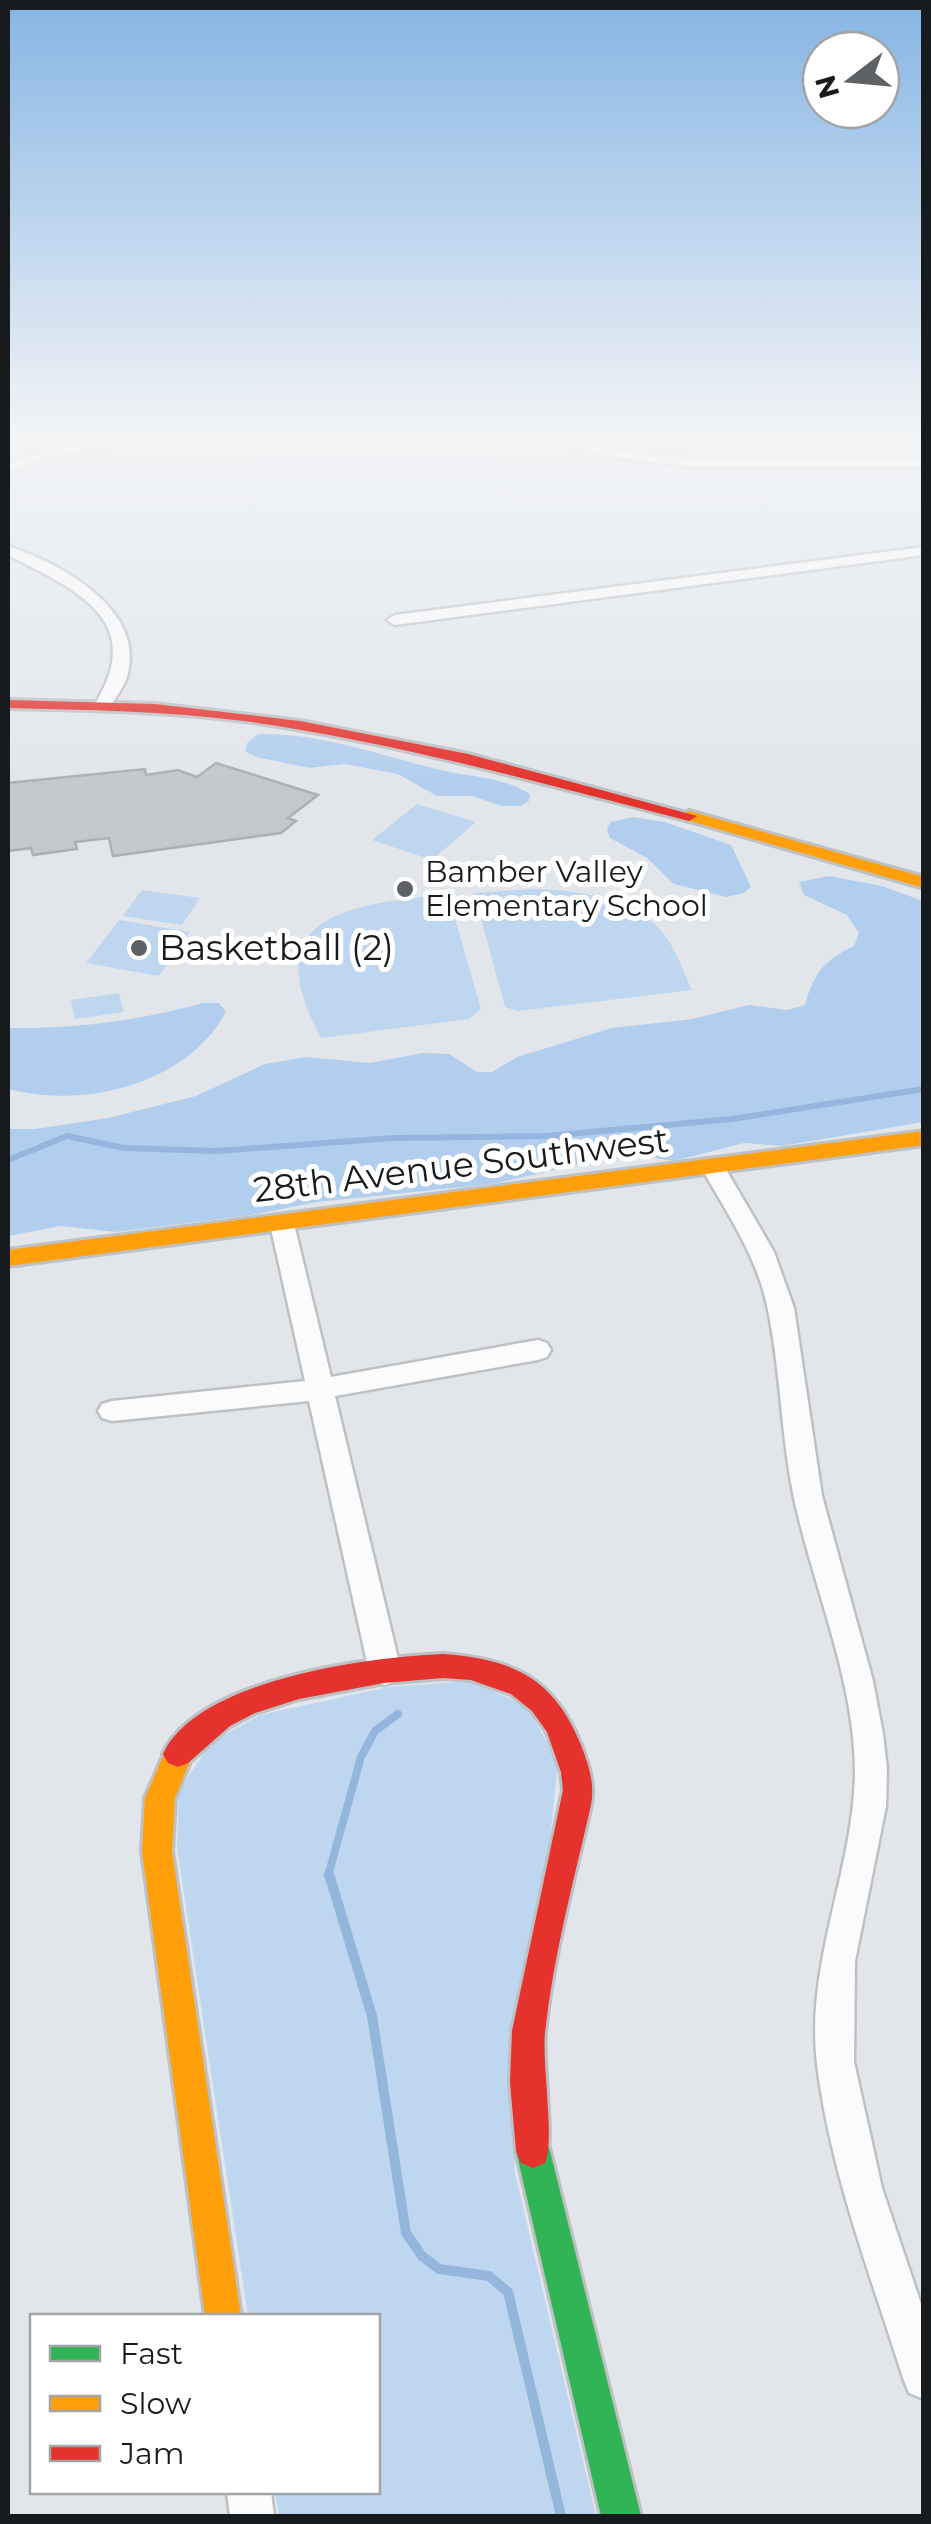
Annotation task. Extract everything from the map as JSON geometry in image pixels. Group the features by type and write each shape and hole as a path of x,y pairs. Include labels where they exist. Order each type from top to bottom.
{"street":[{"path":"11,552 93,600 114,620 120,632 123,660 107,698"},
{"path":"395,620 918,552"},
{"path":"8,690 107,698 346,730 548,778 924,883"},
{"path":"8,704 107,698"},
{"name":"28th Avenue Southwest","path":"8,1258 924,1138"},
{"path":"712,1167 762,1252 781,1308 808,1496 858,1681 872,1769 870,1806 837,1961 835,2062 862,2188 924,2378"},
{"path":"282,1224 385,1671"},
{"path":"112,1411 227,1403 322,1390 538,1350"},
{"path":"224,2314 157,1851 161,1787 184,1744 234,1708 385,1671 458,1663 505,1675 541,1698 570,1738 578,1783 530,2018 525,2088 536,2164 622,2516"}],"shaded area":[{"path":"258,734 327,741 498,781 530,794 529,801 521,806 502,806 472,796 437,796 398,774 344,764 310,768 256,757 245,751 247,743"},
{"path":"417,804 476,822 432,860 372,840"},
{"path":"634,817 665,822 731,845 751,887 726,897 674,884 647,858 610,838 607,829 611,822"},
{"path":"829,876 882,886 923,901 923,1122 782,1146 744,1143 674,1161 646,1157 604,1159 493,1184 317,1202 251,1215 116,1232 61,1226 8,1236 8,1129 108,1118 196,1096 265,1064 306,1057 370,1063 423,1053 449,1054 477,1072 492,1072 517,1057 612,1028 692,1019 749,1005 787,1010 805,1005 822,969 854,946 859,933 847,915 804,895 799,882"},
{"path":"532,889 585,894 637,911 668,939 692,990 518,1011 505,1007 474,893"},
{"path":"142,890 200,898 182,925 123,916"},
{"path":"448,894 481,1009 469,1019 321,1038 303,997 299,965 305,941 322,924 346,912"},
{"name":"Basketball (2)","path":"119,920 190,932 159,976 86,963"},
{"path":"119,993 124,1012 75,1019 71,1000"},
{"path":"219,1003 226,1012 186,1058 159,1074 100,1093 68,1096 8,1089 8,1028 106,1023"},
{"path":"475,1681 528,1708 558,1763 514,2169 596,2516 279,2516 275,2494 380,2494 380,2314 248,2314 177,1847 179,1790 212,1742 260,1715 389,1687"}],"building":[{"path":"216,763 318,795 288,818 296,821 281,833 113,856 109,838 75,842 77,849 33,855 31,848 8,851 8,783 145,769 146,775 178,770 197,777"}],"waterway":[{"path":"8,1160 67,1136 124,1148 216,1151 393,1138 547,1136 732,1119 924,1089"},
{"path":"328,1876 361,1757 375,1731 398,1714"},
{"path":"329,1874 372,2016 406,2233 422,2256 439,2269 489,2276 508,2292 561,2516"}],"traffic: fast":[{"path":"533,2151 621,2516"}],"traffic: slow":[{"path":"689,816 924,883"},
{"path":"8,1258 924,1138"},
{"path":"178,1754 160,1798 157,1851 223,2314"}],"traffic: jam":[{"path":"8,704 155,708 300,725 468,759 689,816"},
{"path":"178,1754 198,1733 245,1704 299,1687 384,1671 471,1668 498,1674 521,1685 542,1702 558,1724 576,1772 578,1790 529,2031 527,2082 533,2151"}],"place":[{"name":"Bamber Valley Elementary School","path":"405,889"},
{"name":"Basketball (2)","path":"139,948"}]}
